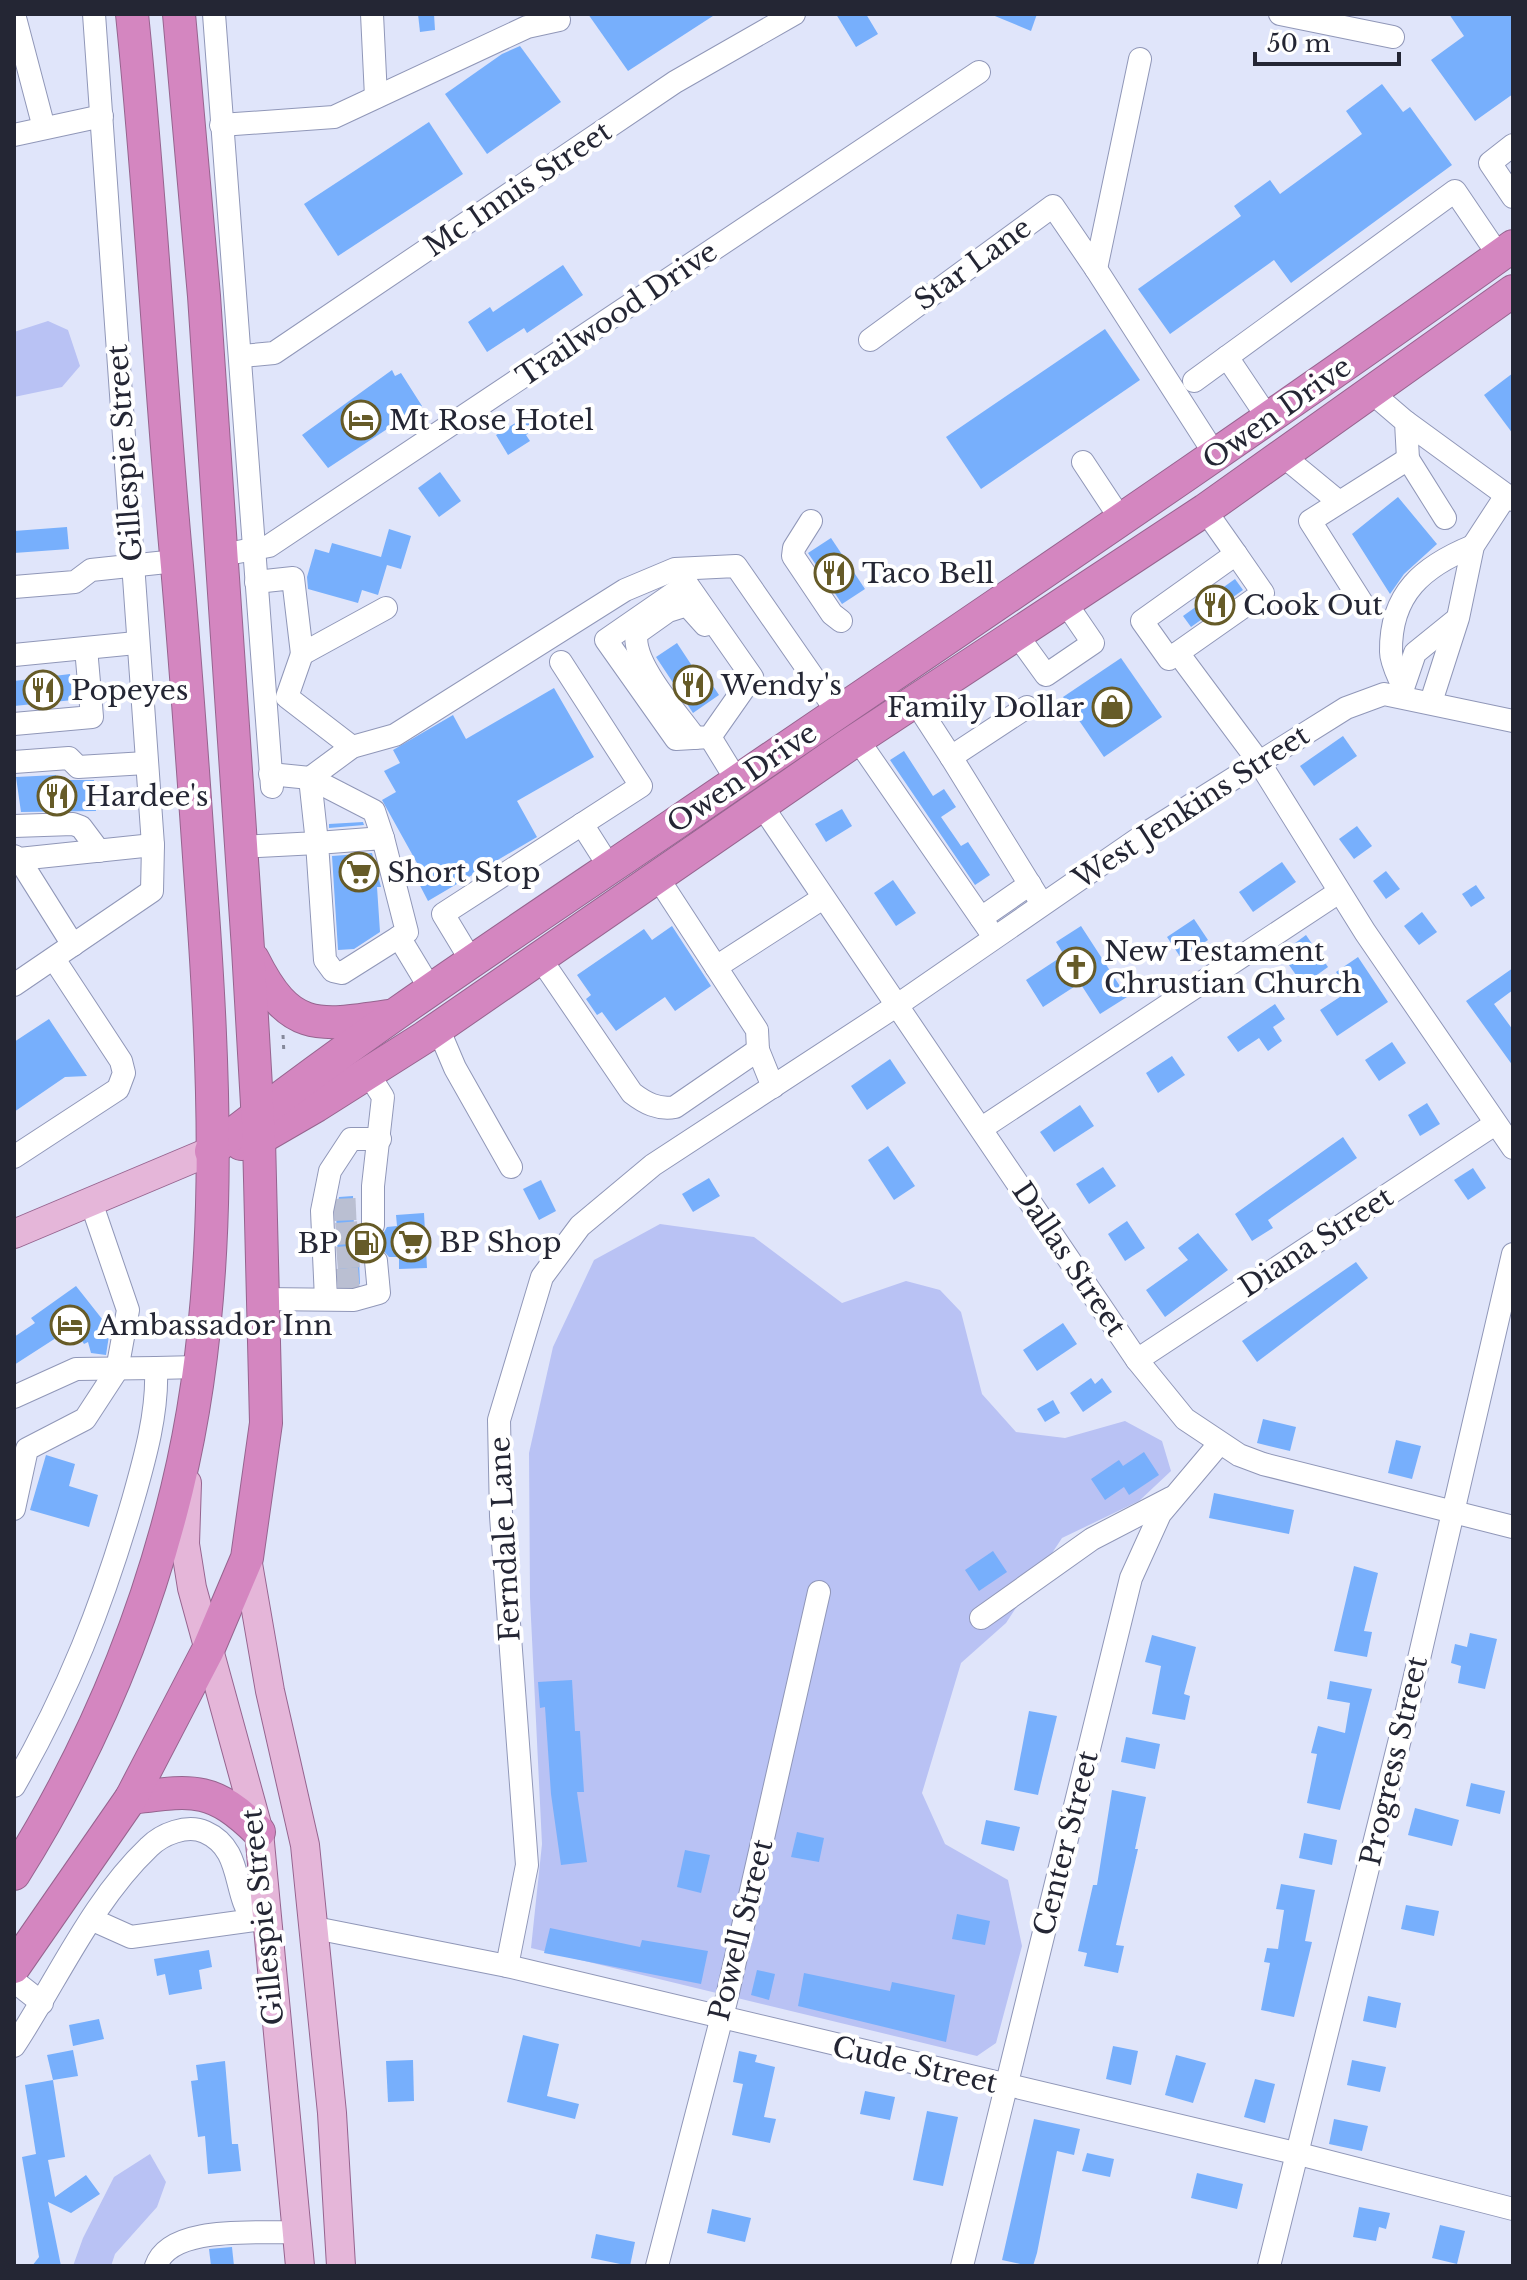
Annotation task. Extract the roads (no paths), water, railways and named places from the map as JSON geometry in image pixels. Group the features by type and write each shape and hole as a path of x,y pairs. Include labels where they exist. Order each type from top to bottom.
{"highway":[{"name":"Gillespie Street","path":"14,1874 72,1773 126,1652 153,1575 189,1431 209,1258 209,993 132,14"},
{"path":"14,1967 131,1798 208,1650 247,1558 266,1423 258,1126 241,847 238,553 179,14"},
{"name":"Owen Drive","path":"258,1126 393,1015 1122,521 1506,251"},
{"name":"Owen Drive","path":"211,1151 368,1073 438,1028 858,740 1205,510 1513,291"},
{"path":"1072,597 1094,567 1262,448 1271,432 1268,418"},
{"path":"762,806 756,794 759,786 959,651 964,629"},
{"path":"248,949 276,1001 303,1018 329,1025 393,1015"},
{"path":"131,1798 205,1793 232,1806 259,1832"}],"main road":[{"name":"Owen Drive","path":"15,1232 211,1151"},
{"name":"Gillespie Street","path":"189,1431 185,1544 208,1650 259,1832 261,1921 300,2266"},
{"name":"Gillespie Street","path":"247,1558 270,1691 305,1845 315,1928 341,2266"}],"street":[{"path":"14,14 44,128"},
{"name":"Gillespie Street","path":"73,945 152,891 153,845 136,643 94,14"},
{"path":"214,14 242,356 238,553 256,582 271,781 310,778 374,811 407,932 342,973 333,971 325,960 310,778"},
{"path":"372,14 376,97"},
{"name":"Mc Innis Street","path":"242,356 274,353 675,82 794,14"},
{"path":"1280,14 1393,37"},
{"path":"221,125 326,119 527,27 559,20"},
{"path":"1096,269 1140,59"},
{"name":"Trailwood Drive","path":"238,553 269,546 979,72"},
{"path":"14,135 102,116"},
{"path":"1513,145 1490,163 1513,197"},
{"path":"1194,381 1455,191 1506,251"},
{"name":"Star Lane","path":"870,340 1053,206 1216,456"},
{"path":"1227,357 1268,418"},
{"path":"1371,392 1406,422 1509,498 1473,546 1458,618 1431,702"},
{"path":"1406,422 1408,459 1445,518"},
{"path":"1282,455 1339,502"},
{"path":"1364,606 1310,521 1408,459"},
{"path":"1083,462 1122,521"},
{"path":"1205,510 1236,554 1263,593 1169,659 1142,621 1236,554"},
{"path":"811,521 793,556 832,614 841,621"},
{"path":"1402,693 1390,654 1395,615 1413,584 1436,561 1473,546"},
{"path":"14,587 75,582 91,570 176,561"},
{"path":"310,778 352,747 395,735 625,590 675,569 687,576 752,677 702,737 676,739 606,640 687,576 736,566 838,713"},
{"path":"256,582 293,578 302,654 287,697 352,747"},
{"path":"1017,635 1046,675 1093,643 1072,597"},
{"path":"737,781 638,653 637,633 668,611 687,605 746,686"},
{"path":"302,654 386,608"},
{"path":"1402,693 1415,653 1458,618"},
{"path":"14,655 136,643"},
{"path":"14,724 92,717 86,648"},
{"path":"1178,653 1259,762 1339,892 1513,1148"},
{"path":"472,962 443,914 641,786 561,662"},
{"name":"West Jenkins Street","path":"896,1006 987,927 1042,904 1346,708 1384,694 1402,693 1513,721"},
{"path":"916,703 1042,904"},
{"path":"14,714 91,707"},
{"path":"951,757 1027,707"},
{"path":"858,740 987,927 1030,884"},
{"path":"14,762 69,758 78,767"},
{"path":"14,773 146,763"},
{"name":"Dallas Street","path":"762,806 1137,1360 1185,1419 1219,1444 1263,1464 1513,1527"},
{"path":"14,826 73,824 81,827 99,851"},
{"path":"582,824 610,868"},
{"path":"241,847 383,838"},
{"path":"14,985 73,945 17,857 153,845"},
{"path":"658,878 757,1030 758,1050 773,1087"},
{"path":"982,1128 1339,892"},
{"path":"716,967 823,898"},
{"path":"399,937 431,990"},
{"path":"540,958 632,1093 664,1109 681,1102 758,1050"},
{"path":"14,1157 118,1089 124,1073 121,1061 54,959"},
{"name":"Ferndale Lane","path":"507,1966 527,1865 501,1516 499,1420 542,1277 580,1226 653,1165 896,1006"},
{"path":"438,1028 455,1068 511,1167"},
{"path":"263,1299 346,1274 330,1234 352,1213 380,1139 383,1097 368,1073"},
{"path":"681,1102 699,1135"},
{"name":"Diana Street","path":"1137,1360 1495,1124"},
{"path":"352,1213 330,1171 351,1139 380,1139"},
{"path":"14,1509 27,1449 85,1419 117,1370 128,1310 91,1202"},
{"name":"Progress Street","path":"1269,2266 1405,1719 1513,1254"},
{"path":"14,1397 76,1369 198,1367"},
{"path":"14,1786 79,1662 103,1597 140,1475 157,1388 156,1368"},
{"name":"Center Street","path":"962,2266 1131,1578 1144,1545 1171,1498 1219,1444"},
{"path":"981,1618 1092,1539 1171,1498"},
{"name":"Powell Street","path":"657,2266 720,2019 819,1592"},
{"path":"14,2046 93,1920 151,1844 180,1829 204,1831 221,1844 238,1869 245,1909 261,1921"},
{"path":"93,1920 131,1937 261,1921"},
{"name":"Cude Street","path":"315,1928 507,1966 1299,2154 1513,2209"},
{"path":"14,1981 42,2003"},
{"path":"156,2266 162,2251 185,2237 296,2232"}],"tunnel":[{"path":"334,1210 356,1209"},
{"path":"336,1234 374,1231"},
{"path":"337,1258 376,1255"},
{"path":"337,1280 360,1278"}],"place":[{"name":"Mt Rose Hotel","path":"361,420"},
{"name":"Taco Bell","path":"834,573"},
{"name":"Cook Out","path":"1215,605"},
{"name":"Wendy's","path":"693,685"},
{"name":"Popeyes","path":"43,690"},
{"name":"Family Dollar","path":"1112,707"},
{"name":"Hardee's","path":"57,796"},
{"name":"Short Stop","path":"359,872"},
{"name":"New Testament Chrustian Church","path":"1076,967"},
{"name":"BP Shop","path":"411,1242"},
{"name":"BP","path":"366,1243"},
{"name":"Ambassador Inn","path":"70,1325"}]}
